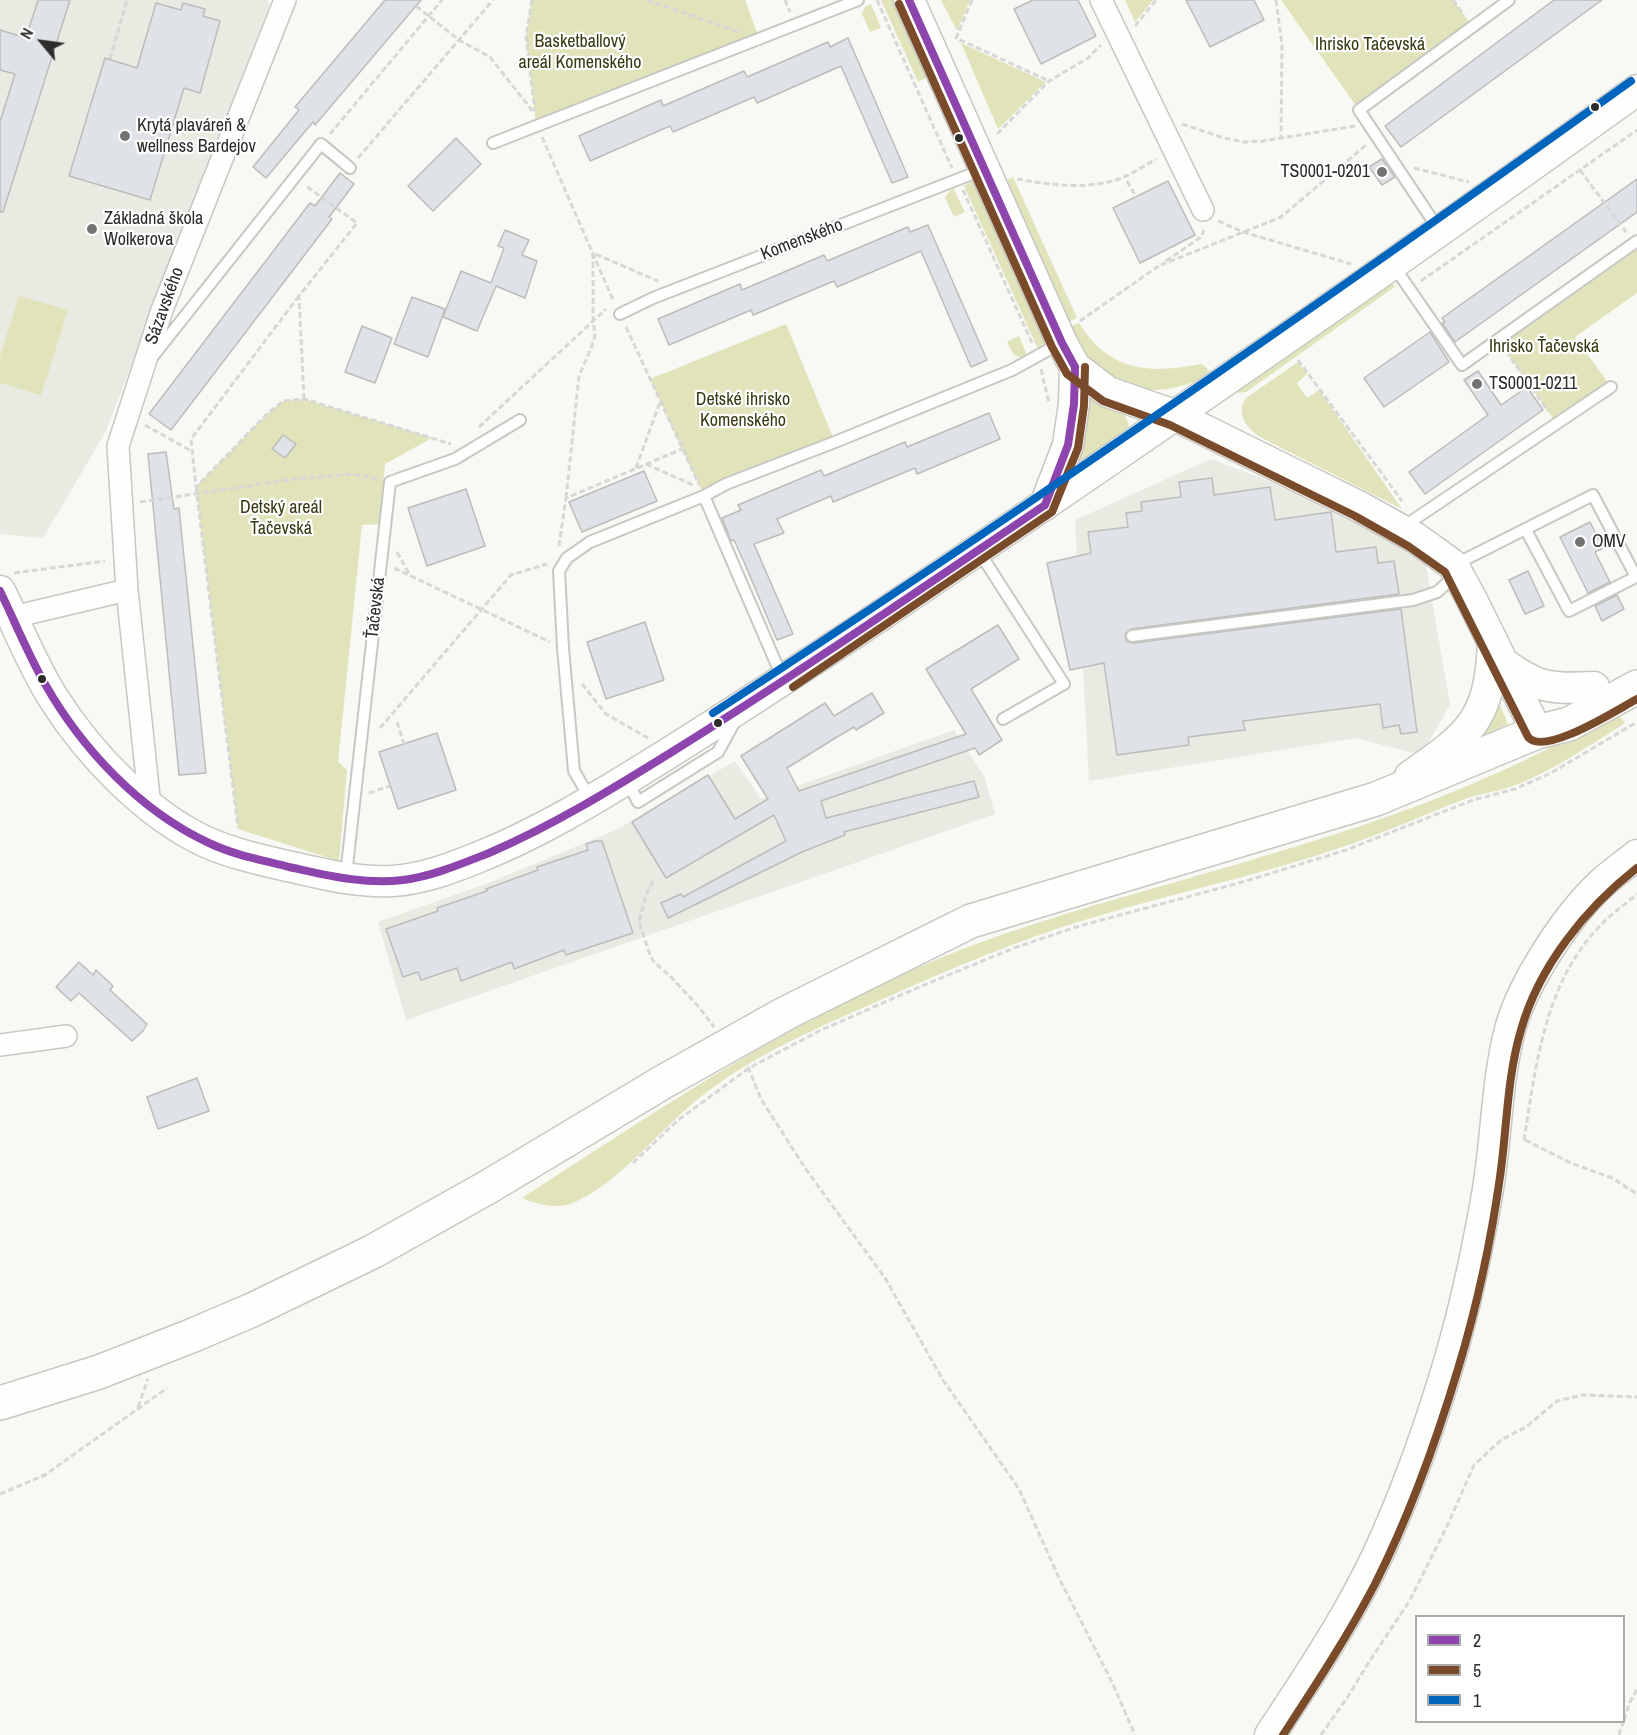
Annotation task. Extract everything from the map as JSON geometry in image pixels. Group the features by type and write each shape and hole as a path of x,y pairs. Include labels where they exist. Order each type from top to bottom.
{"main road":[{"path":"1537,732 1561,707 1637,663"},
{"path":"0,1403 99,1372 190,1336 252,1310 372,1252 545,1152 738,1058 788,1012 971,921 1376,799 1537,732 1569,724 1637,687"}],"street":[{"name":"Sázavského","path":"150,806 127,590 118,446 162,310 285,0"},
{"path":"909,0 986,168 1073,343 1108,392 1174,416 1402,516 1414,537 1455,569 1537,732"},
{"path":"1101,0 1204,213"},
{"path":"2,583 13,617 31,658 55,701 104,765 150,806 187,832 232,852 346,879 373,882 399,881 434,873 527,836 592,801 783,680 1174,416 1391,275 1440,232 1637,90"},
{"path":"1045,505 1068,445 1074,404 1073,343"},
{"path":"13,617 127,590"},
{"path":"1498,652 1522,677 1538,685 1557,689 1594,687"},
{"path":"1376,799 1451,748 1468,731 1479,715 1498,652"},
{"path":"1270,1735 1314,1668 1377,1556 1413,1472 1443,1384 1487,1195 1503,1065 1512,1024 1546,953 1570,918 1601,884 1637,855"},
{"path":"0,1045 66,1036"}],"lane":[{"path":"493,143 858,0"},
{"path":"1440,232 1359,110 1509,0"},
{"path":"142,370 321,144 350,168"},
{"name":"Komenského","path":"620,314 676,288 986,168"},
{"path":"1391,275 1462,364 1498,340 1633,239"},
{"path":"592,801 574,771 558,566 590,542 703,492 835,442 1073,343"},
{"path":"1402,516 1557,424 1611,387"},
{"path":"390,482 455,459 520,420"},
{"name":"Ťačevská","path":"346,879 390,482"},
{"path":"703,492 783,680"},
{"path":"1132,636 1413,600 1437,592 1455,569 1526,530 1593,495 1636,577 1569,611 1526,530"},
{"path":"978,550 1064,684 1003,719"}],"path":[{"path":"110,59 127,0"},
{"path":"321,144 442,0"},
{"path":"350,168 493,0"},
{"path":"416,6 459,40 490,57 535,114 526,37 532,0"},
{"path":"648,0 759,38"},
{"path":"972,0 956,38 1049,81"},
{"path":"997,134 1049,81 1088,57 1117,34 1140,23 1156,0"},
{"path":"1276,0 1282,45 1281,137"},
{"path":"1453,0 1473,27"},
{"path":"1157,116 1224,138 1244,142 1368,124"},
{"path":"1204,213 1243,232 1391,275 1416,285 1637,130"},
{"path":"1161,265 1281,217 1377,136"},
{"path":"1017,179 1066,187 1098,183 1120,178 1174,150"},
{"path":"1395,163 1499,190"},
{"path":"1580,170 1633,239"},
{"path":"1127,181 1136,197"},
{"path":"238,829 192,439 357,223 305,185"},
{"path":"1073,343 1161,265 1201,237 1205,226 1204,213"},
{"path":"380,728 512,575 558,566 579,376 595,335 593,253 676,288"},
{"path":"299,296 304,399"},
{"path":"475,431 614,301"},
{"path":"1498,340 1557,424"},
{"path":"1290,366 1299,360 1402,516"},
{"path":"196,487 267,414 283,401 304,399 458,446 444,463"},
{"path":"636,468 660,400"},
{"path":"141,423 193,452"},
{"path":"566,498 682,449"},
{"path":"646,464 703,492"},
{"path":"122,505 295,479 353,474 390,482"},
{"path":"2,583 125,558"},
{"path":"381,562 563,648 582,684 606,714 651,740"},
{"path":"397,722 404,744"},
{"path":"633,1163 738,1058 819,1031 1014,948 1076,927 1246,881 1346,850 1473,800 1515,789 1551,773 1637,722"},
{"path":"354,797 390,786"},
{"path":"653,881 646,895 639,922 650,955 654,962 699,1007 738,1058 805,1168 885,1278 943,1380 1019,1489 1059,1578 1113,1684 1135,1735"},
{"path":"1524,1140 1536,1066 1547,1022 1563,978 1598,928 1637,894"},
{"path":"1497,1125 1571,1163 1612,1178 1637,1194"},
{"path":"0,1494 45,1475 167,1388"},
{"path":"1321,1735 1410,1600 1474,1465 1501,1440 1526,1427 1557,1401 1583,1395 1637,1397"},
{"path":"1625,1716 1637,1689"}],"shaded area":[{"name":"Základná škola Wolkerova","path":"0,0 268,0 270,4 106,431 43,538 0,534"},
{"path":"1211,459 1338,508 1425,560 1450,705 1421,755 1355,738 1089,781 1075,520"},
{"path":"954,730 984,776 995,814 406,1020 378,922 491,882 618,829 735,761 761,799"}],"green space":[{"name":"Basketballový areál Komenského","path":"532,0 745,0 759,38 536,125 526,37"},
{"path":"881,0 894,0 897,3 930,76 918,82"},
{"path":"941,0 970,0 957,31"},
{"path":"1125,0 1153,0 1135,22"},
{"name":"Ihrisko Tačevská","path":"1281,0 1453,0 1473,27 1359,110"},
{"path":"871,4 881,28 870,32 862,14 865,7"},
{"path":"961,43 1046,82 998,129"},
{"path":"1013,177 1077,318 1066,323 1004,182"},
{"path":"971,182 977,184 1045,334 1044,343 1038,349 964,186"},
{"path":"953,188 965,212 954,217 945,197"},
{"name":"Ihrisko Ťačevská","path":"1637,241 1637,293 1575,337 1611,387 1557,424 1498,340"},
{"path":"1389,283 1396,286 1246,392 1238,393 1234,390"},
{"path":"19,296 68,310 41,395 0,383 0,357"},
{"path":"1079,323 1104,351 1132,366 1165,369 1201,364 1212,375 1162,390 1132,387 1103,372 1082,353 1068,328"},
{"name":"Detské ihrisko Komenského","path":"786,324 835,442 704,496 650,379"},
{"path":"1019,336 1027,355 1019,357 1013,354 1007,342"},
{"path":"1298,362 1307,374 1297,383 1307,398 1319,390 1402,509 1262,438 1248,426 1242,416 1246,398"},
{"path":"1094,397 1123,414 1129,425 1128,432 1076,466 1086,403"},
{"name":"Detský areál Ťačevská","path":"304,399 432,438 385,464 379,524 362,525 338,762 347,770 339,861 238,829 196,487 267,414 283,401"},
{"path":"1495,693 1508,724 1479,738"},
{"path":"1617,712 1625,723 1557,766 1513,786 1466,799 1319,855 1038,935 961,965 861,1009 764,1055 718,1084 683,1112 623,1169 575,1202 555,1206 522,1198 686,1092 742,1059 857,996 916,969 1015,930 1319,839 1416,806 1521,762"}],"building":[{"path":"38,0 70,0 3,212 0,212 0,122 15,74 0,70 0,30 26,38"},
{"path":"385,0 421,0 315,125 313,122 266,178 253,167 299,110 295,107"},
{"path":"1033,0 1078,0 1096,36 1041,64 1014,9"},
{"path":"1186,0 1254,0 1264,20 1210,47"},
{"path":"1554,0 1602,0 1401,147 1385,126"},
{"name":"Krytá plaváreň & wellness Bardejov","path":"156,3 181,10 183,3 205,9 203,16 220,21 200,93 184,88 150,200 69,176 105,58 137,68"},
{"path":"848,38 908,177 892,183 841,66 757,103 754,97 673,132 670,126 590,161 579,136 661,100 663,106 744,71 747,77 828,42 830,47"},
{"path":"456,138 481,164 433,211 408,186"},
{"name":"TS0001-0201","path":"1382,159 1395,177 1382,185 1369,167"},
{"path":"340,173 354,184 329,217 332,219 171,430 149,414 310,203 315,206"},
{"path":"1637,179 1637,212 1455,342 1442,323 1445,322 1442,318"},
{"path":"1168,181 1195,235 1140,263 1113,208"},
{"path":"928,225 987,360 971,367 921,251 837,287 834,281 753,315 751,310 669,345 658,319 740,284 742,290 824,255 827,261 908,227 910,232"},
{"path":"505,230 529,240 522,255 537,261 525,298 496,286 477,331 443,317 461,271 491,283 504,248 498,246"},
{"path":"412,297 445,309 428,357 394,344"},
{"path":"362,326 392,338 375,383 345,372"},
{"path":"1430,332 1449,362 1384,407 1364,378"},
{"path":"1478,371 1501,405 1527,387 1543,410 1425,494 1409,472 1488,415 1464,380"},
{"path":"989,413 1000,439 917,474 915,468 833,502 831,496 777,519 784,533 754,544 793,634 777,640 744,562 734,540 731,541 722,518 741,510 738,505 821,470 824,476 905,442 907,447"},
{"path":"283,435 296,444 285,458 272,449"},
{"path":"166,452 174,509 179,508 206,773 179,775 148,454"},
{"path":"644,471 657,501 582,532 569,502"},
{"path":"1212,478 1214,495 1270,487 1275,520 1331,512 1336,552 1376,547 1378,563 1394,561 1399,594 1131,629 1125,634 1126,641 1133,643 1401,609 1417,732 1401,734 1399,725 1383,728 1380,704 1243,721 1245,730 1188,737 1189,745 1117,755 1104,663 1070,670 1047,563 1091,553 1088,532 1128,527 1126,513 1142,511 1141,502 1181,497 1179,482"},
{"path":"466,489 485,546 427,566 408,508"},
{"path":"1590,522 1603,548 1595,552 1610,582 1588,593 1560,537"},
{"path":"1528,571 1544,606 1525,614 1509,580"},
{"path":"1617,595 1624,609 1602,621 1595,606"},
{"path":"645,622 664,680 606,699 587,642"},
{"path":"998,625 1019,659 971,689 1002,740 979,755 975,748 821,801 826,818 974,781 979,797 844,832 845,835 802,852 668,918 661,903 681,894 683,897 786,841 774,815 666,878 632,822 708,775 735,819 768,799 741,756 825,703 834,716 872,693 884,713 856,730 854,727 787,768 799,791 966,734 926,669"},
{"path":"437,733 456,790 398,809 379,752"},
{"path":"602,841 633,933 566,955 564,950 514,969 512,962 461,981 457,968 421,980 418,972 403,977 386,929 487,891 486,889 538,870 537,867 588,850 586,844"},
{"path":"79,962 93,975 96,970 113,986 110,990 147,1024 132,1041 79,993 71,1001 56,987"},
{"path":"197,1078 209,1111 158,1129 147,1097"}],"transit line":[{"name":"2","path":"909,0 1062,343 1075,367"},
{"name":"5","path":"899,4 1052,347 1067,374 1103,401 1170,425 1355,516 1408,546 1445,572 1528,737 1536,742 1565,736 1637,699"},
{"name":"1","path":"713,713 945,559 1175,402 1404,243 1631,81"},
{"name":"2","path":"1045,505 1068,445 1074,404 1075,367"},
{"name":"5","path":"793,687 1052,512 1078,448 1084,406 1085,367"},
{"name":"2","path":"0,591 39,673 77,732 115,776 159,814 209,843 238,854 331,876 374,881 403,880 425,876 489,853 584,805 768,690 1045,505"},
{"name":"5","path":"1283,1735 1342,1642 1375,1584 1411,1505 1441,1424 1465,1345 1483,1273 1500,1177 1516,1048 1529,1006 1552,961 1567,940 1600,901 1637,868"}],"place":[{"name":"Krytá plaváreň & wellness Bardejov","path":"125,136"},
{"name":"TS0001-0201","path":"1382,172"},
{"name":"Základná škola Wolkerova","path":"92,229"},
{"name":"TS0001-0211","path":"1477,384"},
{"name":"OMV","path":"1580,542"}]}
